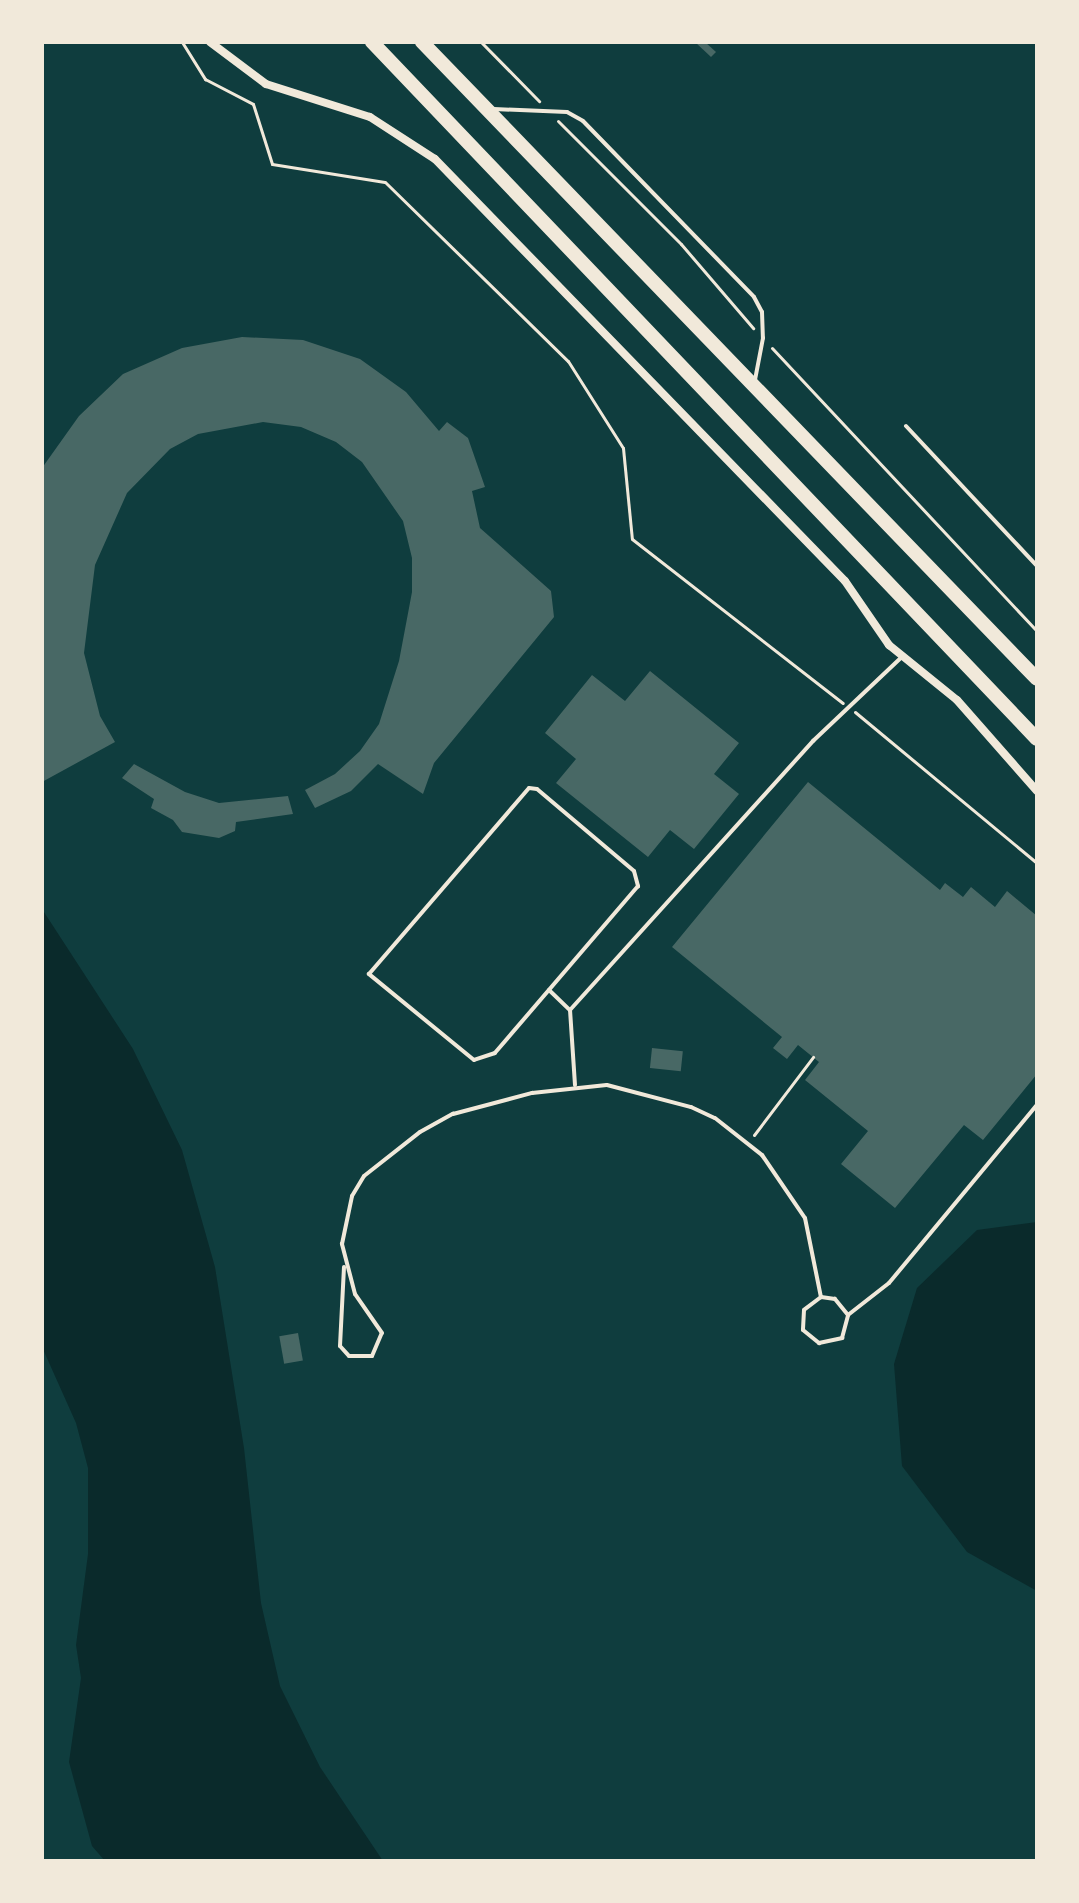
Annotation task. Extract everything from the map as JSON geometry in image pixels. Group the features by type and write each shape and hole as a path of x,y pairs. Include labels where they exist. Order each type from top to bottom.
{"main road":[{"path":"372,42 1037,739"},
{"path":"422,42 1037,679"}],"street":[{"path":"210,42 266,84 370,117 435,159 834,570 878,632 966,709 1037,791"}],"lane":[{"path":"488,108 567,112 583,121 754,297 762,312 763,338 754,384"},
{"path":"906,426 1037,566"},
{"path":"570,1010 813,741 903,656"},
{"path":"537,789 634,871 638,886 549,990 495,1053 481,1061 468,1055 369,974 521,792 537,789"},
{"path":"549,990 570,1010 575,1086"},
{"path":"344,1267 382,1333 372,1356 349,1356 340,1346 344,1220 352,1196 389,1155 453,1114 575,1086 607,1085 663,1096 715,1118 748,1144 779,1175 805,1218 821,1297"},
{"path":"848,1315 841,1303 821,1297 808,1304 802,1316 803,1330 812,1341 827,1344 842,1338 848,1315 889,1283 1037,1105"}],"path":[{"path":"182,42 205,79 253,104 272,164 385,182 568,361 623,448 632,539 851,708 1037,863"},
{"path":"748,1144 813,1057"}],"water":[{"path":"42,909 133,1049 182,1150 215,1267 244,1448 261,1603 280,1686 320,1767 383,1861 105,1861 92,1846 69,1762 81,1678 76,1645 88,1554 88,1468 76,1423 42,1347"},
{"path":"1037,1222 1037,1591 967,1552 902,1466 894,1364 917,1288 977,1230"}],"building":[{"path":"695,42 705,42 716,52 711,57"},
{"path":"242,337 303,340 360,359 406,392 439,431 447,422 468,438 485,487 472,491 480,528 551,591 554,617 434,763 423,794 378,764 351,791 315,808 305,790 335,774 360,751 379,724 399,661 412,592 412,558 403,521 362,462 336,442 301,427 263,422 198,434 170,449 127,493 95,565 84,653 100,716 115,742 42,782 42,468 79,416 123,374 182,348"},
{"path":"650,671 739,743 714,774 739,794 694,849 670,830 648,857 556,783 576,759 545,733 592,675 625,701"},
{"path":"134,764 185,792 219,803 288,796 293,814 236,822 235,831 219,838 182,832 173,820 151,808 154,799 122,778"},
{"path":"808,782 940,890 945,883 963,897 971,887 995,907 1007,891 1037,916 1037,1074 983,1140 964,1125 895,1208 841,1164 868,1131 805,1080 819,1062 798,1045 787,1059 773,1048 782,1037 672,947"},
{"path":"652,1048 683,1051 681,1071 650,1068"},
{"path":"298,1333 303,1361 284,1364 279,1336"}]}
